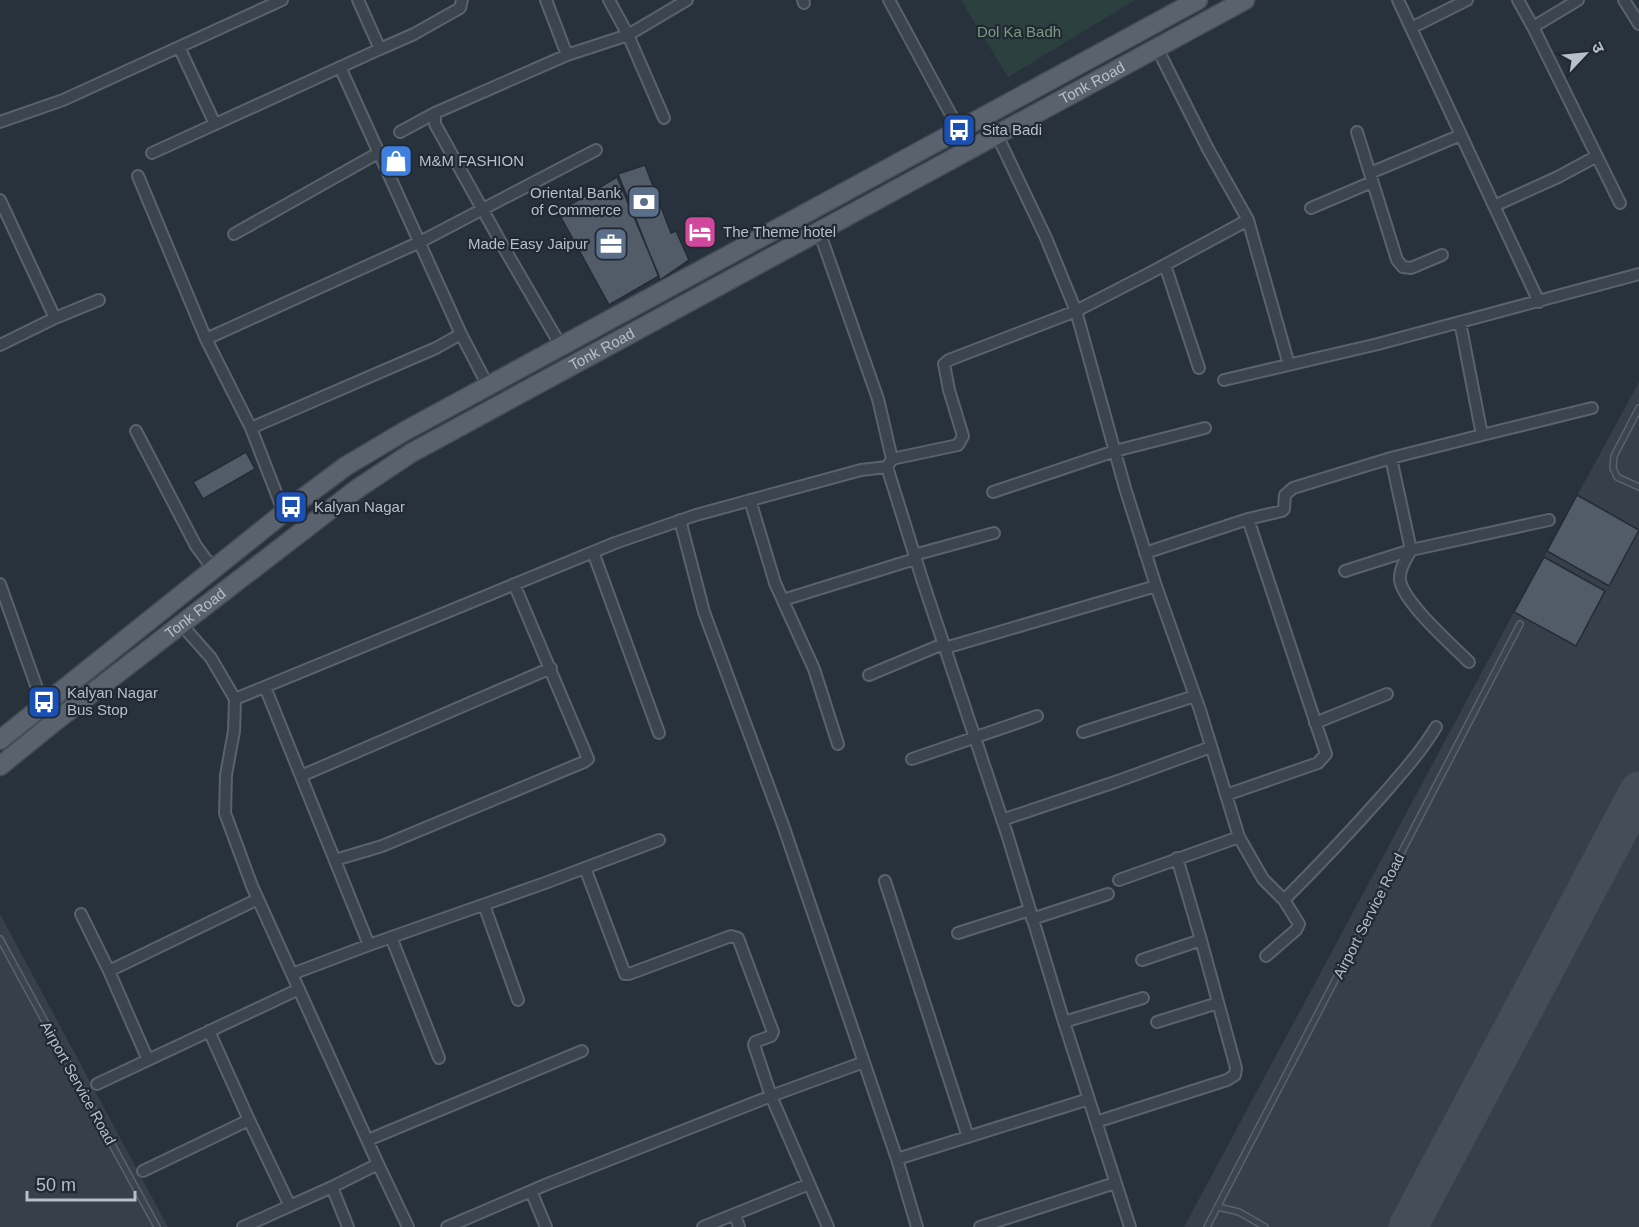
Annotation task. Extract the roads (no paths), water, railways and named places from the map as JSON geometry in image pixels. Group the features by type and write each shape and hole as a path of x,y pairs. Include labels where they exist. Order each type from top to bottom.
{"main road":[{"name":"Tonk Road","path":"0,740 213,569 346,466 561,346 1198,0"},
{"name":"Tonk Road","path":"0,766 357,489 411,453 1245,0"}],"street":[{"path":"0,122 63,100 282,0"},
{"path":"358,0 380,49"},
{"path":"152,153 414,34 460,8 462,0"},
{"path":"546,0 567,55"},
{"path":"609,0 628,35 664,118"},
{"path":"400,132 435,113 567,55 628,35 687,0"},
{"path":"889,0 970,150"},
{"path":"1398,0 1539,302"},
{"path":"1412,28 1467,0"},
{"path":"1518,0 1620,203"},
{"path":"1533,27 1578,0"},
{"path":"1624,0 1639,24"},
{"path":"179,47 215,124"},
{"path":"1157,48 1208,149 1248,220 1289,364"},
{"path":"340,67 461,334 488,386"},
{"path":"435,113 435,124 561,346"},
{"path":"1357,132 1397,260 1403,267 1411,268 1442,255"},
{"path":"997,135 1046,238 1076,311 1114,451 1145,553 1212,747 1239,837 1263,879 1284,900 1299,924 1296,930 1266,956"},
{"path":"1311,208 1461,135"},
{"path":"206,339 420,242 596,150"},
{"path":"234,234 380,152"},
{"path":"1494,206 1558,177 1596,156"},
{"path":"138,176 206,339 251,428 284,513"},
{"path":"0,200 55,318"},
{"path":"235,699 593,552 680,520 958,446 963,436 944,364 949,360 1076,311 1248,220"},
{"path":"819,231 878,399 890,463 915,557 1002,820 1130,1227"},
{"path":"1165,265 1198,368"},
{"path":"1224,380 1539,302 1639,274"},
{"path":"0,345 55,318 99,300"},
{"path":"1460,322 1482,435"},
{"path":"251,428 436,348 461,334"},
{"path":"1145,553 1248,519 1282,511 1285,495 1293,488 1391,458 1592,408"},
{"path":"993,492 1114,451 1205,428"},
{"path":"136,431 196,546 213,569"},
{"path":"1391,458 1411,550 1402,568 1400,580 1406,596 1469,662"},
{"path":"750,500 775,583 814,669 838,744"},
{"path":"1226,795 1318,763 1326,754 1248,519"},
{"path":"680,520 704,612 783,825 897,1159 917,1227"},
{"path":"1345,571 1411,550 1550,520"},
{"path":"783,600 994,533"},
{"path":"593,552 659,733"},
{"path":"0,584 43,705"},
{"path":"334,860 382,846 588,759 514,584"},
{"path":"869,675 944,646 1156,586"},
{"path":"181,624 211,658 235,699 234,731 226,775 225,813 258,899 408,1227"},
{"path":"301,776 551,668"},
{"path":"265,687 369,945"},
{"path":"1316,723 1387,694"},
{"path":"1083,732 1195,696"},
{"path":"912,759 1037,717"},
{"path":"1284,900 1343,840 1423,749 1436,727"},
{"path":"1002,820 1212,747"},
{"path":"1119,879 1239,837"},
{"path":"292,974 659,840"},
{"path":"1096,1122 1227,1080 1234,1075 1236,1068 1177,858"},
{"path":"585,868 625,974 731,936 738,938 773,1032 771,1036 754,1045 771,1096 828,1227"},
{"path":"885,881 968,1137"},
{"path":"958,933 1108,894"},
{"path":"109,971 258,899"},
{"path":"484,904 518,1000"},
{"path":"81,914 148,1060"},
{"path":"391,937 439,1058"},
{"path":"1142,960 1201,940"},
{"path":"97,1084 299,988"},
{"path":"1064,1022 1143,998"},
{"path":"1157,1022 1218,1003"},
{"path":"208,1031 290,1206"},
{"path":"369,1140 582,1051"},
{"path":"447,1227 531,1191 771,1096 864,1062"},
{"path":"897,1159 1089,1099"},
{"path":"143,1171 249,1120"},
{"path":"243,1227 378,1164"},
{"path":"980,1227 1115,1183"},
{"path":"703,1227 809,1184"},
{"path":"332,1187 348,1227"},
{"path":"531,1191 546,1227"},
{"path":"735,1214 740,1227"}],"lane":[{"path":"1639,408 1614,456 1613,468 1617,477 1639,487"},
{"name":"Airport Service Road","path":"1207,1227 1520,624"},
{"name":"Airport Service Road","path":"0,939 157,1227"},
{"path":"1218,1207 1239,1212 1265,1227"}],"place":[{"name":"Sita Badi","path":"959,130"},
{"name":"M&M FASHION","path":"396,161"},
{"name":"Oriental Bank of Commerce","path":"644,202"},
{"name":"The Theme hotel","path":"700,232"},
{"name":"Made Easy Jaipur","path":"611,244"},
{"name":"Kalyan Nagar","path":"291,507"},
{"name":"Kalyan Nagar Bus Stop","path":"44,702"}],"park label":[{"name":"Dol Ka Badh","path":"1019,32"}]}
